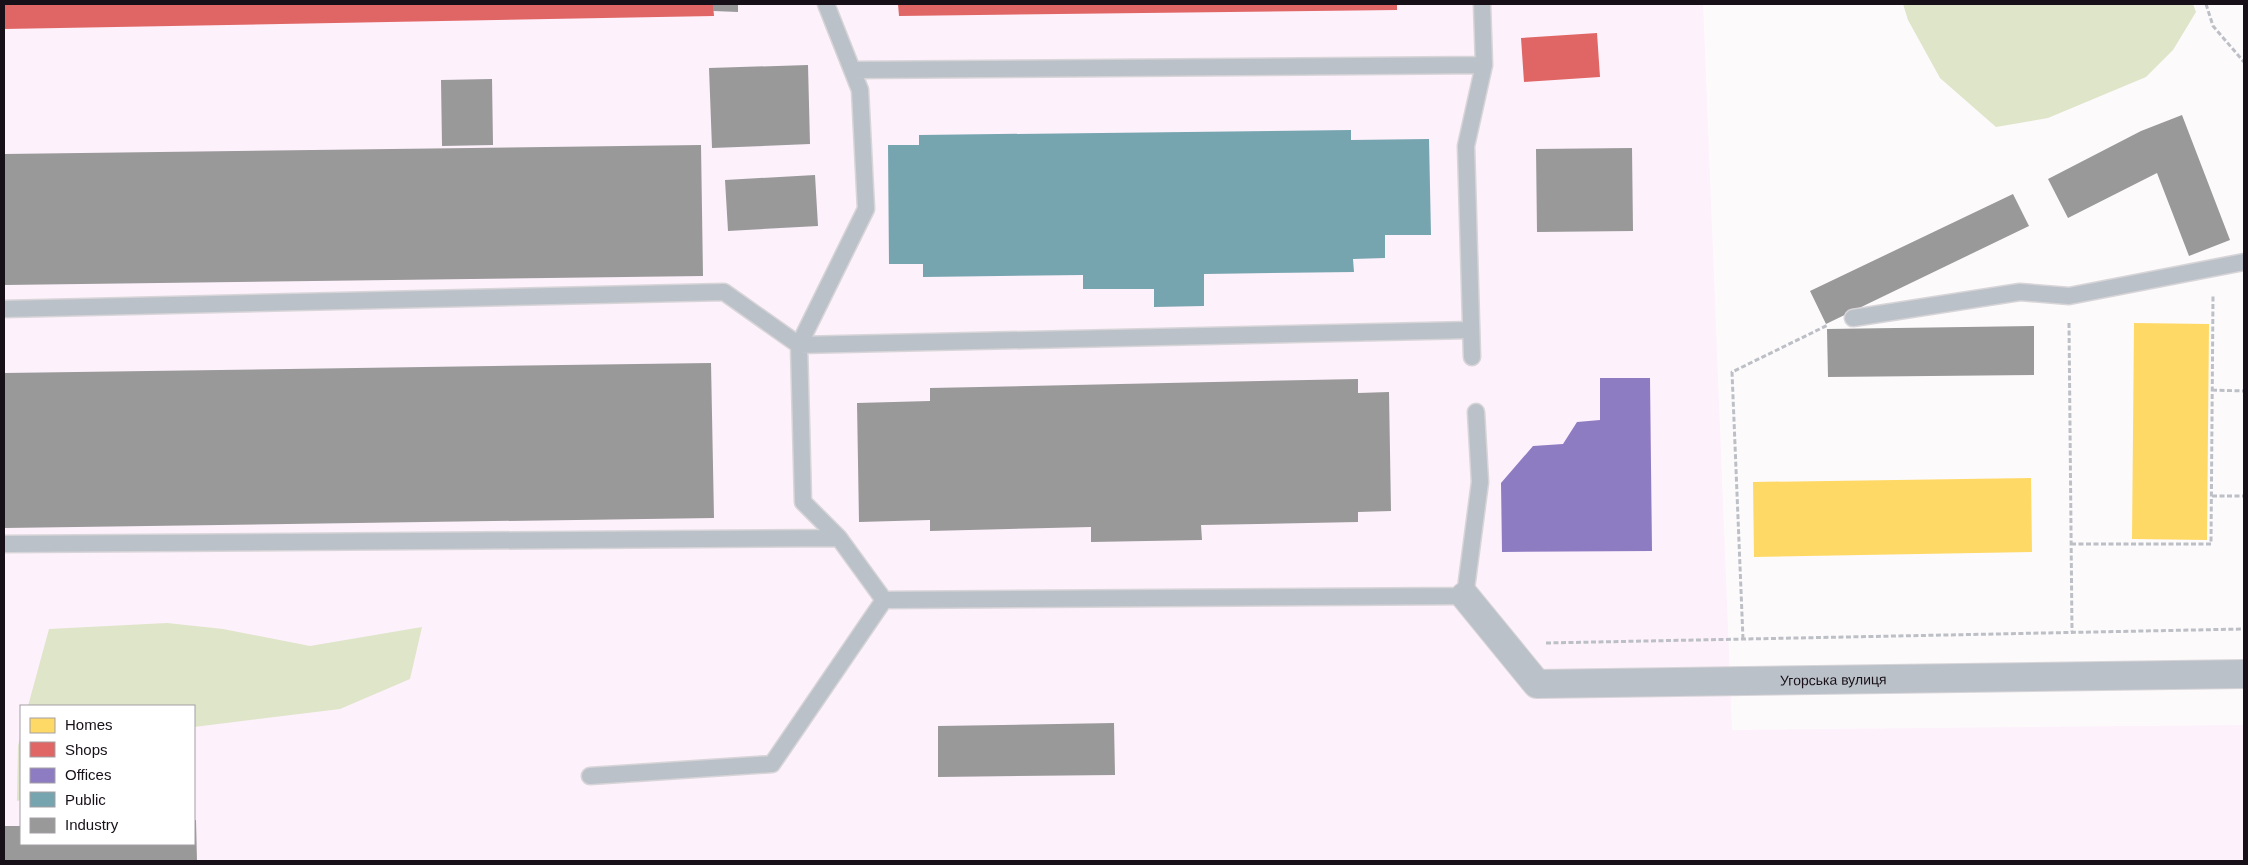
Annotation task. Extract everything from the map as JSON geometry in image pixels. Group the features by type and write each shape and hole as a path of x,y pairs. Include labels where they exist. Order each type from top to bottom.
{"street":[{"name":"Угорська вулиця","path":"1465,596 1537,684 2244,674"}],"lane":[{"path":"826,4 860,90 866,208 799,345 802,502 839,538 884,600"},
{"path":"1472,357 1466,146 1484,65 1482,4"},
{"path":"852,70 1484,65"},
{"path":"1853,318 2020,292 2069,296 2244,262"},
{"path":"4,309 724,292 799,345 1470,330"},
{"path":"884,600 1465,596 1480,482 1476,412"},
{"path":"4,544 839,538"},
{"path":"590,776 772,764 884,600"}],"path":[{"path":"2206,4 2213,26 2244,62"},
{"path":"2071,544 2211,544 2213,268"},
{"path":"2069,296 2072,632"},
{"path":"1742,639 1732,372 1826,326 1853,318"},
{"path":"2212,390 2244,391"},
{"path":"2212,496 2244,496"},
{"path":"1503,643 2244,629"}],"shaded area":[{"path":"4,4 1703,4 1732,730 2244,725 2244,861 4,861"}],"green space":[{"path":"1903,4 2193,4 2196,12 2173,50 2146,77 2048,118 1996,127 1940,78 1908,20"},
{"path":"167,623 223,629 310,646 422,627 410,679 340,709 195,727 195,705 28,705 49,629"},
{"path":"20,737 20,800 17,801 18,746"}],"building: Homes":[{"path":"2134,323 2209,324 2207,540 2132,539"},
{"path":"2031,478 2032,552 1754,557 1753,482"}],"building: Shops":[{"path":"4,4 713,4 714,16 4,29"},
{"path":"898,4 1397,4 1397,10 899,16"},
{"path":"1597,33 1600,77 1524,82 1521,38"}],"building: Offices":[{"path":"1600,378 1650,378 1652,551 1502,552 1501,483 1533,446 1563,444 1577,422 1600,420"}],"building: Public":[{"path":"1351,130 1351,140 1429,139 1431,235 1385,235 1385,258 1353,259 1354,272 1204,274 1204,306 1154,307 1154,289 1083,289 1083,275 923,277 923,264 889,264 888,145 919,145 919,135"}],"building: Industry":[{"path":"713,4 738,4 738,12 713,11"},
{"path":"808,65 810,144 712,148 709,68"},
{"path":"492,79 493,145 442,146 441,80"},
{"path":"2182,115 2230,240 2189,256 2157,173 2068,218 2048,179 2141,131"},
{"path":"701,145 703,276 4,285 4,154"},
{"path":"1632,148 1633,231 1537,232 1536,149"},
{"path":"815,175 818,226 728,231 725,180"},
{"path":"2013,194 2029,226 1826,324 1810,291"},
{"path":"2034,326 2034,375 1828,377 1827,329"},
{"path":"711,363 714,518 4,528 4,373"},
{"path":"1358,379 1358,393 1389,392 1391,511 1358,512 1358,522 1201,525 1202,540 1091,542 1091,527 930,531 930,520 859,522 857,403 930,401 930,388"},
{"path":"1114,723 1115,775 938,777 938,726"},
{"path":"196,820 197,861 4,861 4,826 20,826 20,845 195,845"}]}
